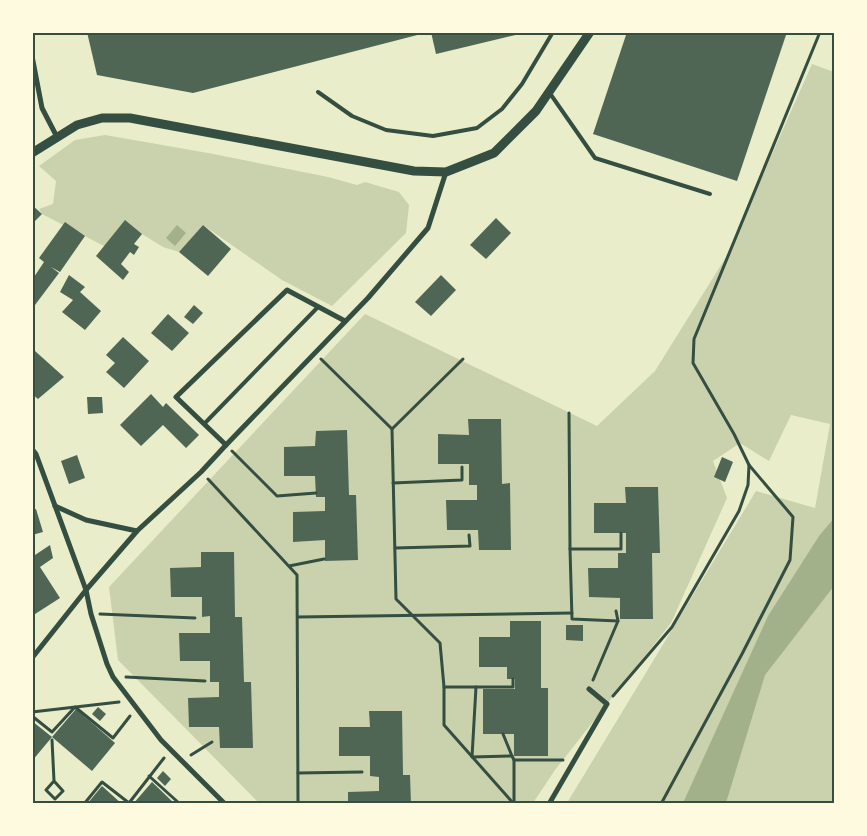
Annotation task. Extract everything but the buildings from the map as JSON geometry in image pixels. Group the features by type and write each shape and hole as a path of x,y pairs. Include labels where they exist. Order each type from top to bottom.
{"street":[{"path":"32,153 77,125 102,118 130,118 414,171 446,172 494,153 536,111 590,32"},
{"path":"32,56 42,108 58,137"},
{"path":"32,658 86,590 137,531 201,472 345,321 428,228 446,172"},
{"path":"226,445 176,397 286,290 345,321"},
{"path":"32,449 36,454 86,590 91,614 107,664 113,676 161,740 225,804"},
{"path":"55,506 86,520 137,531"},
{"path":"548,804 607,704 589,689"}],"lane":[{"path":"318,92 352,116 386,130 433,136 478,128 502,109 522,84 553,32"},
{"path":"549,92 595,158 710,194"},
{"path":"204,423 318,307"}],"path":[{"path":"661,804 790,560 792,517 749,465 734,434 693,363 694,339 820,32"},
{"path":"315,353 392,429 396,598 440,643 444,687 444,725 514,804"},
{"path":"392,429 463,359"},
{"path":"569,413 572,619 618,621"},
{"path":"226,445 277,496 316,493"},
{"path":"607,704 672,627 739,511 748,485 749,465"},
{"path":"393,483 462,480 462,467"},
{"path":"201,472 297,575 298,804"},
{"path":"570,549 621,549 621,533"},
{"path":"396,548 470,546 469,535"},
{"path":"289,566 324,559"},
{"path":"589,689 618,621 616,611"},
{"path":"298,617 572,612"},
{"path":"91,614 195,618"},
{"path":"113,676 205,681"},
{"path":"444,687 513,687 513,679"},
{"path":"472,757 476,687"},
{"path":"32,712 132,701"},
{"path":"75,707 113,738 137,708"},
{"path":"32,716 52,732 75,707"},
{"path":"503,734 514,760 514,804"},
{"path":"52,740 54,781 64,791 55,799 46,790 54,781"},
{"path":"183,761 212,742"},
{"path":"84,804 102,782 129,803 170,749"},
{"path":"472,757 512,756"},
{"path":"514,760 574,760"},
{"path":"298,773 362,772"},
{"path":"149,776 180,804"}],"shaded area":[{"path":"812,64 834,72 834,803 567,803 756,491 815,508 830,424 791,415 769,461 740,443 713,461 727,498 671,623 555,770 533,803 259,803 118,660 109,587 365,314 597,426 655,371 726,257"},
{"path":"105,135 208,153 328,177 357,185 365,182 399,192 409,205 406,233 332,306 282,280 203,225 179,252 163,247 142,234 104,246 42,214 39,209 53,204 56,181 39,166 75,140"},
{"path":"177,225 186,233 175,246 166,238"},
{"path":"834,518 834,586 765,675 726,803 683,803 768,616 819,536"}]}
